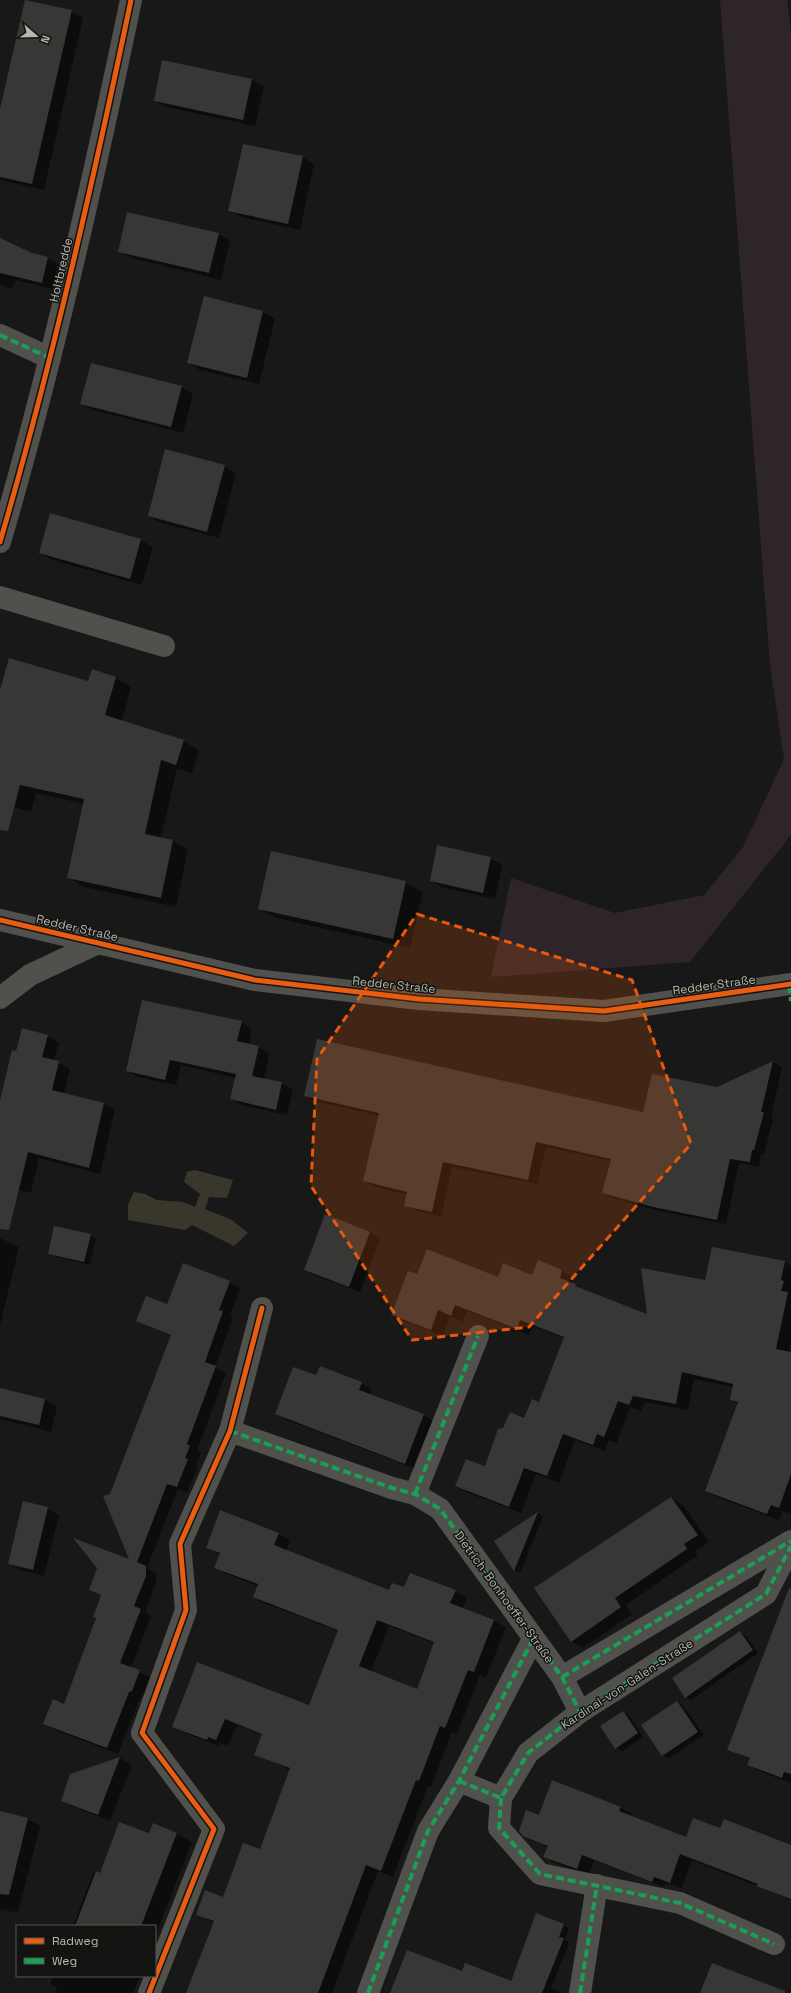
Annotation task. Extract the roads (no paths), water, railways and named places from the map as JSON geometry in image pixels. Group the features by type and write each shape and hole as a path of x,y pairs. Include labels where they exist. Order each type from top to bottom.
{"street":[{"name":"Holtbredde","path":"0,542 50,358 104,130 131,0"},
{"path":"0,335 50,358"},
{"path":"0,597 164,646"},
{"name":"Redder Straße","path":"0,920 255,980 419,999 604,1011 790,990"},
{"path":"0,998 30,975 98,942"},
{"path":"156,1975 214,1829 142,1733 186,1610 180,1544 230,1431 262,1308"},
{"path":"415,1494 478,1336"},
{"name":"Dietrich-Bonhoeffer-Straße","path":"230,1431 392,1488 415,1494 440,1509 562,1677 580,1712"},
{"path":"562,1677 791,1541"},
{"name":"Kardinal-von-Galen-Straße","path":"501,1798 528,1754 580,1712 766,1594 791,1546"},
{"path":"368,1993 428,1831 459,1781 533,1639"},
{"path":"459,1781 501,1798 499,1828 540,1874 680,1903 774,1944"},
{"path":"580,1993 597,1885"},
{"path":"149,1993 155,1977"}]}
